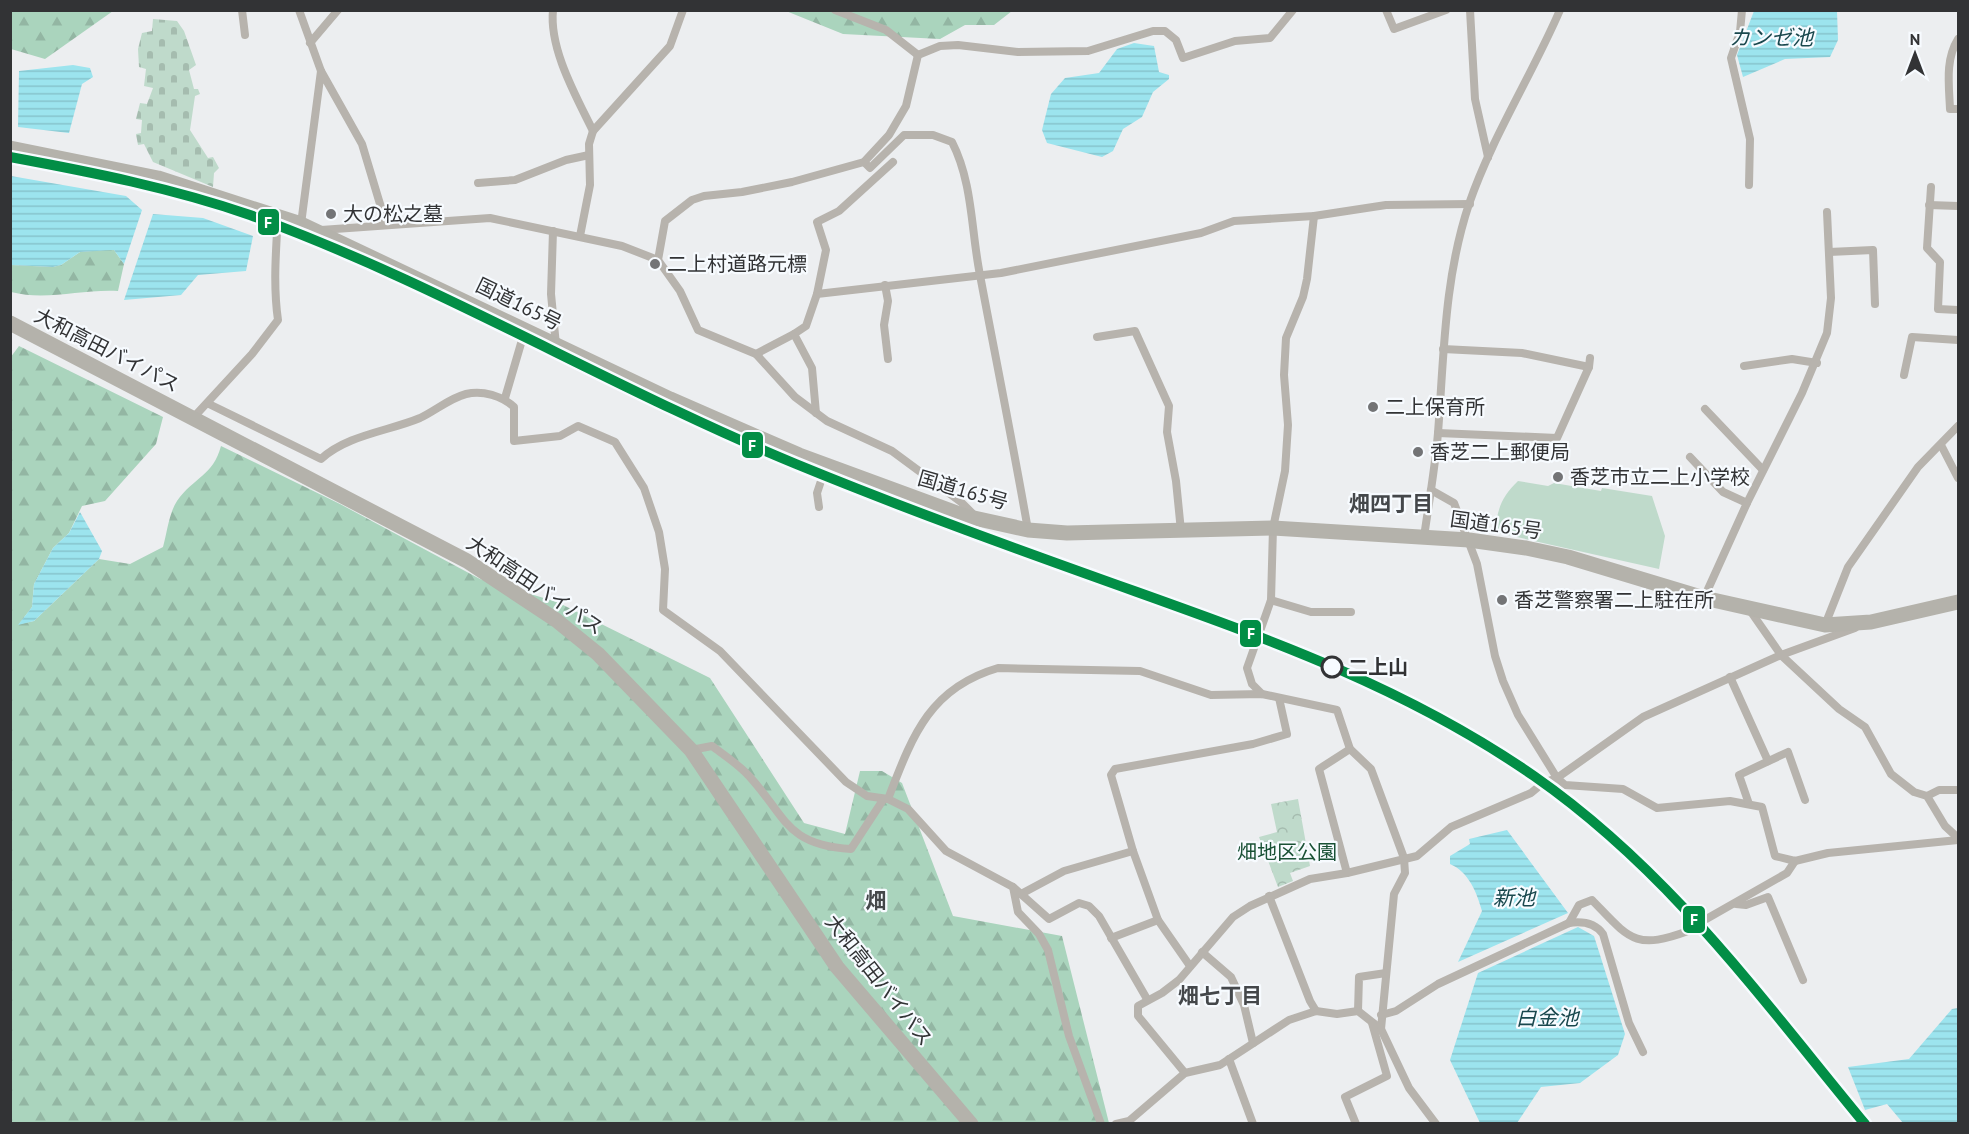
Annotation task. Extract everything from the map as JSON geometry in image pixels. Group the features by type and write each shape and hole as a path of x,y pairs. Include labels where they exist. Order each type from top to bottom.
{"highway":[{"name":"国道165号","path":"10,148 130,171 301,224 670,399 826,466 951,513 1028,530 1086,534 1273,528 1468,540 1569,557 1704,598 1825,625 1871,622 1959,602"},
{"name":"大和高田バイパス","path":"10,323 467,561 556,620 598,654 691,750 837,967 971,1124"}],"street":[{"path":"242,10 245,35"},
{"path":"299,10 321,71 362,144 386,224"},
{"path":"310,44 338,10"},
{"path":"553,10 552,34 556,50 593,131"},
{"path":"580,237 590,185 589,155 593,131 670,46 683,10"},
{"path":"836,10 886,30 918,55"},
{"path":"918,55 940,46 958,45 1017,52 1088,51 1153,31 1165,31 1176,40 1183,58 1235,41 1270,38 1293,10"},
{"path":"1386,10 1394,28 1446,10"},
{"path":"1470,10 1475,99 1488,157"},
{"path":"1424,537 1438,433 1450,281 1470,204 1488,157 1560,10"},
{"path":"1742,10 1740,32 1731,58 1750,139 1749,185"},
{"path":"1959,39 1951,50 1949,72 1950,109 1959,109"},
{"path":"658,260 665,221 693,200 792,182 864,162 889,135 906,106 918,55"},
{"path":"301,224 321,71"},
{"path":"864,162 870,168 904,135 933,135 952,142 962,161 979,273 1009,418 1028,530"},
{"path":"478,183 515,180 566,160 589,155"},
{"path":"756,354 806,326 818,294 826,250 817,222 839,211 893,162"},
{"path":"1930,187 1927,248 1940,262 1938,309 1959,310"},
{"path":"818,294 979,273 1002,273 1201,233 1234,221 1314,216 1386,205 1470,204"},
{"path":"1929,205 1959,206"},
{"path":"1704,598 1747,503 1817,363 1827,333 1831,298 1827,212"},
{"path":"193,418 208,404 278,320 273,288 278,264 278,216"},
{"path":"1262,694 1252,684 1247,668 1271,600 1273,528 1285,471 1288,425 1284,375 1286,338 1305,288 1314,216"},
{"path":"317,231 386,224 490,218 622,246 658,260 680,291 698,330 756,354 795,397 816,413 827,421 892,451 961,502 978,519"},
{"path":"553,231 551,294 556,345"},
{"path":"1829,252 1874,250 1875,304"},
{"path":"885,285 888,308 884,325 888,359"},
{"path":"504,398 522,340 528,331"},
{"path":"1096,337 1135,331 1169,406 1167,432 1176,481 1181,532"},
{"path":"794,334 812,368 816,413"},
{"path":"1904,375 1912,337 1959,340"},
{"path":"1443,349 1522,353 1589,368"},
{"path":"1438,433 1557,438 1589,368 1590,358"},
{"path":"1744,366 1792,359 1817,363"},
{"path":"208,404 321,459 337,449 420,418 466,394 484,393 504,398 514,407 514,441 560,436 578,426 615,442 644,488 659,532 665,569 663,610 720,651 846,782 867,796 908,809 946,851 1013,887 1049,919 1079,903 1089,906 1099,916 1147,999"},
{"path":"1705,409 1763,470"},
{"path":"1825,625 1848,567 1918,467 1959,426"},
{"path":"1941,445 1959,478"},
{"path":"1690,457 1723,492 1747,503"},
{"path":"819,507 817,493 826,466"},
{"path":"1431,490 1455,503 1477,564 1495,657 1503,681 1518,715 1557,778 1565,785 1623,789 1658,808 1730,801 1761,807 1775,856 1795,861 1828,853 1959,839"},
{"path":"1271,600 1311,612 1351,612"},
{"path":"1749,609 1781,655 1839,709 1865,727 1892,774 1914,792 1927,796 1945,825 1959,839"},
{"path":"1185,1073 1138,1016 1138,1006 1147,999 1162,993 1179,980 1233,917 1269,896 1310,879 1347,873 1416,856 1451,827 1531,793 1543,783 1557,778 1643,717 1781,655 1871,622"},
{"path":"691,750 712,746 748,775 779,817 808,840 831,848 850,849 858,841 885,800 930,709 946,693 976,675 998,668 1140,671 1211,695 1262,694 1337,710 1350,748 1371,769 1404,858 1405,873 1394,894 1381,1029 1409,1088 1436,1124"},
{"path":"1730,677 1768,761"},
{"path":"1190,966 1158,920 1133,851 1111,775 1115,769 1253,744 1287,734 1280,698"},
{"path":"1347,873 1319,769 1350,748"},
{"path":"1749,804 1739,775 1788,752 1805,800"},
{"path":"1927,796 1939,790 1959,790"},
{"path":"1021,894 1064,871 1133,851"},
{"path":"1701,922 1787,873 1795,861"},
{"path":"1013,887 1018,912 1039,934 1048,950 1069,1036 1101,1124"},
{"path":"1269,896 1316,1011"},
{"path":"1737,903 1746,905 1768,897 1803,980"},
{"path":"1569,923 1580,904 1592,900 1622,930 1638,940 1663,940 1688,931"},
{"path":"1111,938 1158,920"},
{"path":"1381,1015 1396,1011 1438,984 1569,923 1588,923 1598,927 1603,934 1629,1023 1643,1052"},
{"path":"1202,952 1231,977 1244,1005 1253,1043"},
{"path":"1358,1011 1359,977 1386,973"},
{"path":"1116,1124 1129,1121 1185,1073 1220,1065 1289,1020 1316,1011 1336,1014 1358,1011 1381,1029"},
{"path":"1356,1124 1345,1097 1387,1076 1372,1022"},
{"path":"1229,1059 1253,1124"}],"green space":[{"path":"10,11 113,11 45,59 11,49"},
{"path":"786,11 1012,11 994,25 965,25 940,39 843,34"},
{"path":"153,19 177,21 184,31 196,65 189,70 194,89 198,89 200,94 195,96 190,130 208,158 213,157 219,168 214,173 213,187 153,162 144,144 138,145 136,134 141,133 142,120 136,119 140,103 147,104 153,88 144,86 146,69 139,67 138,49 142,33 152,31"},
{"path":"114,250 124,264 118,291 51,295 11,292 11,265 53,267 61,265 80,252"},
{"path":"19,346 163,417 156,444 105,501 82,506 69,533 53,548 34,584 32,607 19,624 34,621 99,559 130,564 163,547 174,506 183,493 213,464 221,446 340,504 480,579 557,602 710,678 804,823 845,834 860,771 882,771 902,783 953,916 1062,936 1109,1123 11,1124 10,358"},
{"path":"1518,481 1548,486 1554,483 1601,491 1602,488 1652,496 1665,536 1659,569 1499,533 1495,529 1499,509 1504,497"},
{"name":"畑地区公園","path":"1298,799 1310,866 1290,873 1293,881 1278,887 1259,837 1277,832 1271,804"}],"water":[{"name":"カンゼ池","path":"1754,11 1837,11 1838,40 1830,57 1785,59 1743,77 1737,55"},
{"path":"1134,43 1154,46 1159,72 1169,75 1169,79 1153,92 1142,117 1123,129 1113,151 1102,157 1047,143 1042,130 1051,94 1065,78 1099,73 1117,49"},
{"path":"73,65 90,68 93,77 82,84 69,133 18,127 19,71"},
{"path":"11,176 126,196 142,210 124,264 114,250 80,252 61,265 53,267 11,265"},
{"path":"153,214 203,218 253,236 246,271 198,275 181,295 124,300"},
{"path":"80,512 102,551 99,559 34,621 18,625 32,607 34,584 53,548 69,533"},
{"name":"新池","path":"1507,830 1568,913 1458,962 1482,911 1471,884 1462,872 1450,864 1450,856 1470,844 1469,839"},
{"name":"白金池","path":"1578,927 1594,936 1625,1034 1618,1055 1580,1083 1541,1087 1517,1123 1480,1123 1450,1060 1478,973"},
{"path":"1958,1008 1958,1122 1903,1123 1887,1104 1865,1110 1848,1067 1909,1059 1952,1009"}],"tunnel":[{"path":"1688,931 1701,922"}],"transit line":[{"name":"F","path":"10,157 101,175 221,205 320,242 457,304 659,403 796,464 965,530 1241,630 1342,671 1439,718 1487,745 1534,776 1583,813 1628,853 1671,894 1711,938 1865,1124"}],"place":[{"name":"大の松之墓","path":"331,214"},
{"name":"二上村道路元標","path":"655,264"},
{"name":"二上保育所","path":"1373,407"},
{"name":"香芝二上郵便局","path":"1418,452"},
{"name":"香芝市立二上小学校","path":"1558,477"},
{"name":"香芝警察署二上駐在所","path":"1502,600"},
{"name":"二上山","path":"1332,667"}],"district":[{"name":"畑四丁目","path":"1391,503"},
{"name":"畑","path":"876,900"},
{"name":"畑七丁目","path":"1220,995"}]}
